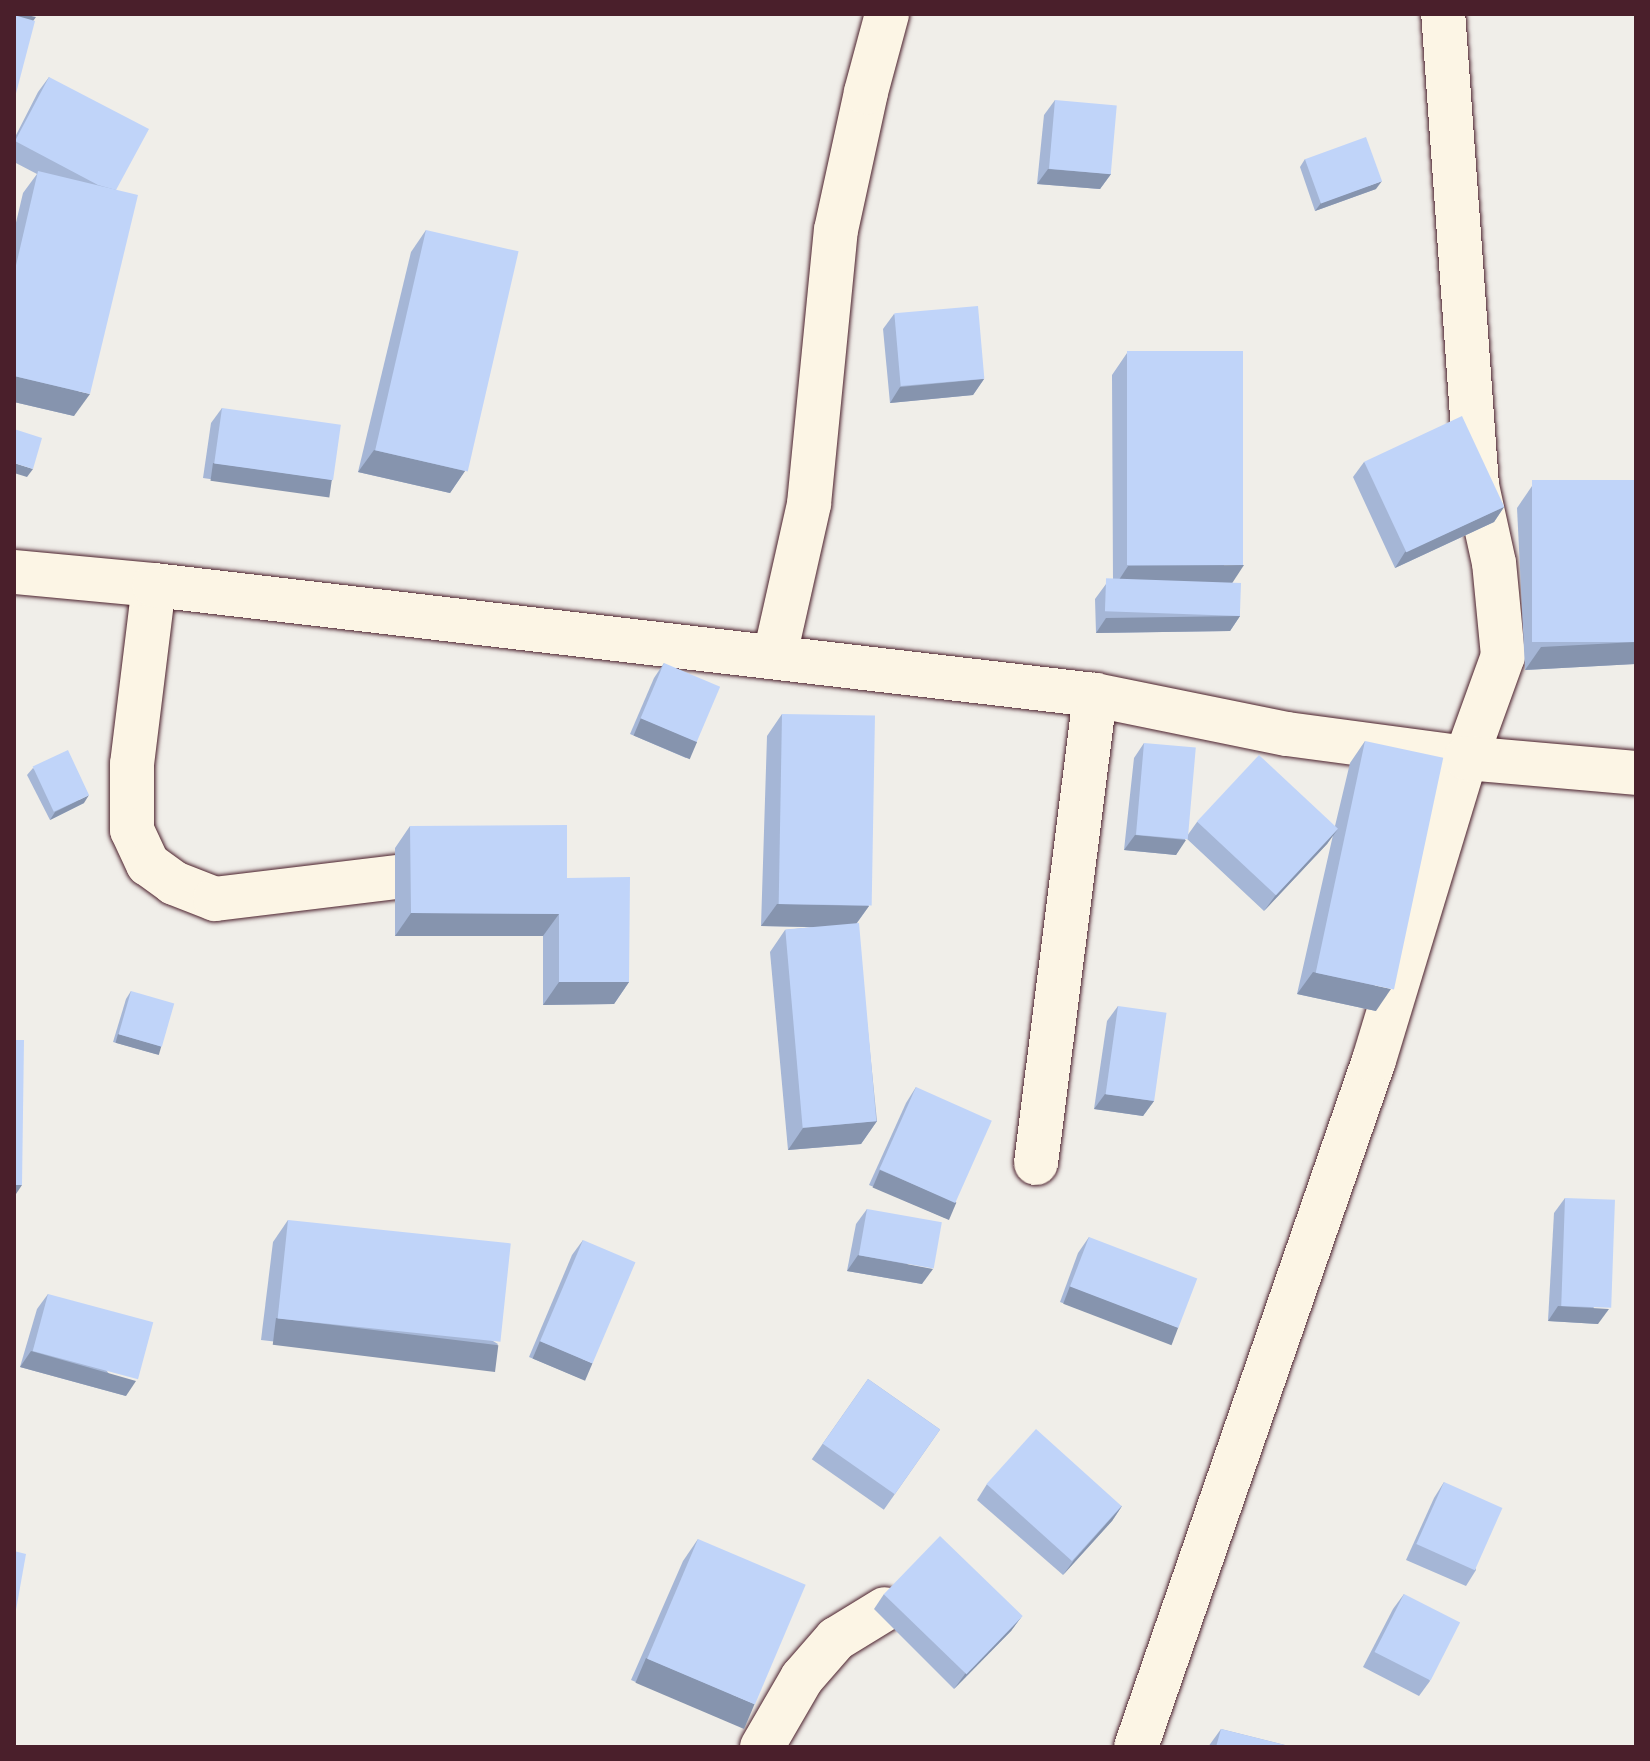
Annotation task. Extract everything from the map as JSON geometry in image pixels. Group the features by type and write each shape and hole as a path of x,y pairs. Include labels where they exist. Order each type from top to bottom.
{"street":[{"path":"775,655 809,504 836,230 866,92 887,14"},
{"path":"1136,1747 1369,1075 1466,758 1503,656 1494,563 1477,486 1443,14"},
{"path":"14,572 775,655 1095,695 1287,734 1466,758 1636,773"},
{"path":"154,585 132,764 132,830 148,864 174,883 215,899 500,864"},
{"path":"1036,1163 1095,695"},
{"path":"762,1747 802,1678 836,1639 885,1609"}],"building":[{"path":"14,15 35,21 14,101"},
{"path":"49,77 149,129 116,190 98,185 15,141"},
{"path":"1055,100 1117,105 1111,174 1049,169"},
{"path":"1366,137 1382,181 1321,203 1305,159"},
{"path":"38,171 138,195 90,394 14,376 14,274"},
{"path":"426,230 519,251 468,472 375,450"},
{"path":"978,306 984,379 901,386 894,313"},
{"path":"1127,351 1243,351 1243,565 1127,565"},
{"path":"222,408 341,425 333,480 214,463"},
{"path":"1462,416 1504,507 1406,552 1364,462"},
{"path":"14,429 42,438 33,469 14,463"},
{"path":"1532,480 1636,480 1636,642 1532,642"},
{"path":"1106,578 1241,583 1240,616 1105,611"},
{"path":"664,663 720,687 697,742 641,718"},
{"path":"782,714 875,716 872,906 779,904"},
{"path":"1365,741 1443,758 1394,989 1316,973"},
{"path":"1144,743 1196,748 1188,839 1136,835"},
{"path":"68,750 89,795 54,812 33,766"},
{"path":"1259,755 1338,829 1276,895 1197,822"},
{"path":"567,825 567,878 630,877 629,982 559,982 559,914 411,913 410,826"},
{"path":"859,923 876,1121 803,1128 785,929"},
{"path":"131,991 174,1003 162,1047 119,1034"},
{"path":"1118,1006 1167,1013 1154,1101 1106,1094"},
{"path":"14,1040 24,1040 22,1185 14,1185"},
{"path":"916,1087 992,1121 955,1203 879,1169"},
{"path":"1565,1198 1615,1200 1611,1308 1561,1306"},
{"path":"867,1209 942,1222 934,1268 859,1255"},
{"path":"288,1220 511,1243 500,1342 278,1318"},
{"path":"1089,1237 1197,1279 1178,1328 1070,1286"},
{"path":"583,1240 635,1262 592,1364 540,1341"},
{"path":"48,1294 153,1322 138,1379 33,1351"},
{"path":"868,1379 940,1429 895,1494 823,1444"},
{"path":"1036,1429 1121,1506 1072,1561 986,1484"},
{"path":"1444,1482 1502,1508 1475,1570 1416,1544"},
{"path":"940,1536 1023,1616 966,1674 884,1594"},
{"path":"698,1539 806,1585 755,1704 647,1659"},
{"path":"14,1551 26,1554 14,1621"},
{"path":"1404,1594 1460,1623 1431,1681 1374,1652"},
{"path":"1221,1729 1293,1747 1216,1747"}]}
